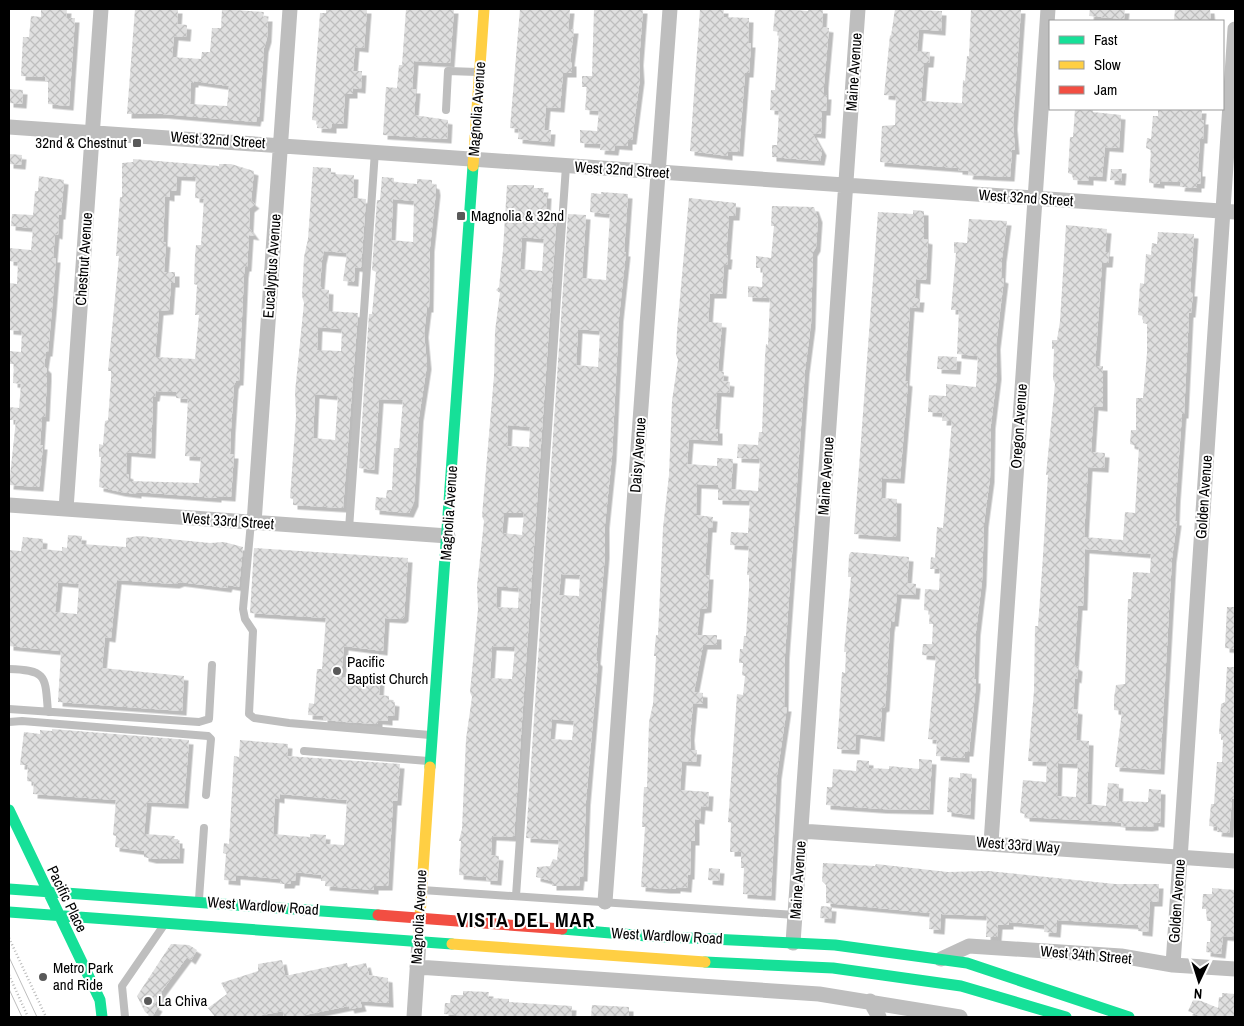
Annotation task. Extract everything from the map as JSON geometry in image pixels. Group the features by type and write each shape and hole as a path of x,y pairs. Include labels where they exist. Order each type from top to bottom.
{"main road":[{"name":"Magnolia Avenue","path":"419,941 418,918 448,536 484,9"},
{"name":"Pacific Place","path":"9,810 100,1000 102,1017"},
{"name":"West Wardlow Road","path":"9,889 198,901 647,936 835,945 966,963 1129,1017"},
{"name":"West Wardlow Road","path":"9,912 165,922 645,959 833,968 962,986 1066,1017"},
{"name":"Pacific Place","path":"100,1000 119,1017"}],"street":[{"name":"Chestnut Avenue","path":"66,509 102,9"},
{"name":"Eucalyptus Avenue","path":"252,522 290,9"},
{"name":"Daisy Avenue","path":"604,902 670,9"},
{"name":"Maine Avenue","path":"793,943 858,9"},
{"name":"Oregon Avenue","path":"991,843 1048,9"},
{"name":"Golden Avenue","path":"1173,965 1229,212 1235,29"},
{"name":"West 32nd Street","path":"9,127 281,144 566,166 1229,212"},
{"name":"West 33rd Street","path":"9,505 448,536"},
{"name":"West 33rd Way","path":"801,831 1235,861"},
{"name":"Magnolia Avenue","path":"414,1017 419,941"},
{"name":"West 34th Street","path":"940,959 969,946 1120,956 1173,965 1235,969"},
{"path":"417,966 819,994 960,1017"},
{"path":"870,1001 879,1017"}],"lane":[{"path":"446,110 448,71 479,72"},
{"path":"349,529 375,151"},
{"path":"516,896 566,166"},
{"path":"252,522 243,609 245,619 252,631 249,714 254,718 289,723 432,735"},
{"path":"9,709 199,722 209,719 212,665"},
{"path":"9,669 24,669 40,674 46,681 48,712"},
{"path":"9,722 22,721 208,736 211,739 206,795"},
{"path":"304,751 430,761"},
{"path":"198,901 204,828"},
{"name":"West Wardlow Road","path":"420,890 795,915"},
{"path":"125,1017 122,986 165,922"}],"path":[{"path":"9,938 46,1017"},
{"path":"9,975 28,1017"}],"building":[{"path":"41,9 67,9 66,18 75,18 69,106 48,104 48,82 45,82 45,77 21,76 23,37 29,37 31,16 41,17"},
{"path":"135,9 178,9 177,24 187,25 186,37 174,36 172,57 201,59 202,52 210,52 212,28 221,28 222,9 264,12 263,17 268,17 259,117 257,117 256,122 163,114 127,114","holes":["194,81 229,86 227,106 190,104 191,83 194,83"]},
{"path":"326,9 367,9 364,48 355,47 353,71 362,71 361,89 353,88 353,94 345,94 343,124 332,124 332,129 317,128 318,121 312,120 320,13 326,13"},
{"path":"406,9 454,9 450,63 414,61 412,89 416,89 414,115 448,120 447,139 383,135 386,87 397,88 399,65 402,65"},
{"path":"520,9 570,9 568,29 574,29 570,62 572,62 572,73 563,73 560,108 546,107 544,130 551,130 550,142 518,139 519,129 510,128"},
{"path":"594,9 643,9 639,61 640,78 632,140 628,140 628,146 615,145 614,151 600,150 601,144 580,143 580,130 597,131 599,111 585,110 587,87 582,87 582,76 592,76"},
{"path":"700,9 724,9 723,17 749,18 748,43 751,43 749,73 745,73 739,152 728,151 728,156 690,151"},
{"path":"808,9 823,9 822,27 829,28 824,84 824,95 827,95 826,111 822,111 821,134 812,133 822,151 820,161 772,157 772,145 777,145 779,111 770,110 771,90 775,90 779,32 773,31 775,10 808,11"},
{"path":"895,9 942,11 941,31 919,29 917,51 930,52 929,63 924,63 921,101 962,103 963,80 965,81 967,56 969,56 971,9 1021,9 1013,125 1015,150 1012,150 1010,177 968,175 969,171 958,170 958,168 880,162 882,126 895,125 896,96 884,95 890,35"},
{"path":"1090,9 1125,9 1124,19 1089,16"},
{"path":"1175,9 1210,9 1211,20 1174,20"},
{"path":"9,89 23,90 22,104 9,103"},
{"path":"1075,110 1093,110 1093,112 1121,115 1119,148 1105,147 1102,177 1089,176 1089,181 1073,180 1073,175 1068,173 1070,137 1073,137"},
{"path":"1158,110 1202,110 1201,120 1204,120 1203,139 1200,139 1198,168 1198,172 1201,172 1200,184 1197,184 1197,188 1180,187 1181,182 1160,181 1160,184 1149,183 1151,150 1146,148 1147,138 1151,139 1153,116 1158,116"},
{"path":"9,154 22,155 21,165 9,164"},
{"path":"133,159 219,166 219,164 231,164 254,171 251,201 255,204 250,208 249,228 255,236 249,235 247,267 245,267 244,274 239,381 236,381 234,385 231,429 230,454 234,454 231,497 217,496 217,498 137,492 137,494 99,487 101,457 99,457 99,444 103,445 105,421 108,420 111,379 111,371 108,371 119,256 116,256 120,197 122,197 122,163 133,162","holes":["177,176 196,177 195,198 204,199 201,245 196,245 195,256 194,284 197,285 195,315 199,315 195,359 155,357 159,311 169,310 171,283 175,283 175,272 164,272 166,243 163,242 165,196 170,197 170,191 176,191","156,391 176,392 176,398 188,399 185,456 201,457 199,483 128,481 129,475 126,474 127,452 151,454 153,397 155,397"]},
{"path":"313,167 331,168 331,174 354,175 353,198 366,199 361,268 355,267 354,282 343,281 347,253 324,251 320,286 322,289 329,290 328,311 358,313 343,508 293,505 293,499 290,498 296,416 295,392 304,303 302,296 304,257 308,239","holes":["318,327 342,329 341,351 317,350","315,394 338,396 335,440 313,438"]},
{"path":"1111,169 1122,169 1121,181 1110,180"},
{"path":"39,176 64,180 58,235 55,234 53,258 56,258 52,309 48,352 46,352 44,366 47,369 47,377 45,417 42,417 40,445 43,445 39,487 9,485 16,420 9,420 9,407 19,408 21,384 13,383 14,364 9,364 9,351 21,352 22,331 9,330 9,283 17,284 18,262 9,261 9,248 31,250 33,228 11,226 12,214 33,215 35,191 38,191"},
{"path":"382,177 394,178 394,182 417,184 417,179 432,180 432,184 435,185 430,247 429,308 427,308 424,333 427,365 419,417 414,502 409,513 375,510 376,497 386,498 387,490 392,490 394,448 399,448 403,400 379,399 374,470 359,468 369,314 372,314 376,272 372,270 377,200 380,200","holes":["393,199 414,201 413,242 391,240"]},
{"path":"507,185 534,185 534,188 544,188 543,194 547,194 546,211 557,212 514,837 492,836 491,855 499,856 497,881 486,880 486,877 459,875 461,841 459,841 462,829 466,739 472,697 470,692 478,609 477,586 484,521 482,516 494,376 495,331 500,293 496,290 499,287","holes":["522,237 544,239 542,271 520,269","508,425 530,427 529,447 507,446","504,513 524,513 522,535 502,533","497,586 519,588 518,608 496,607","492,646 515,647 512,679 490,678"]},
{"path":"601,192 628,194 624,252 626,252 619,317 612,456 605,524 605,554 596,660 598,662 586,801 583,877 580,877 579,886 552,886 552,881 536,877 537,867 550,866 553,859 557,860 559,840 526,838 568,214 586,215 582,278 606,280 610,214 590,212 591,193 601,194","holes":["578,329 600,331 598,367 576,365","561,574 580,575 579,596 559,595","552,719 574,721 572,740 550,739"]},
{"path":"689,198 736,203 735,216 729,216 726,255 728,255 727,265 724,265 722,294 710,294 708,322 722,323 718,371 724,372 723,381 730,382 729,393 717,392 715,429 718,429 718,441 689,439 687,464 717,466 717,458 733,459 731,489 758,491 760,459 737,458 738,444 758,445 759,432 762,432 765,356 766,344 768,345 770,298 748,297 748,286 762,287 763,268 756,268 756,256 771,258 774,226 771,226 772,206 814,207 818,218 816,247 813,252 811,324 805,370 785,654 784,707 787,707 777,775 771,896 743,894 744,868 741,868 741,852 730,852 731,823 728,822 737,694 743,695 745,676 742,675 743,663 739,663 740,649 743,649 744,636 746,636 749,546 730,545 731,532 748,533 750,501 718,500 718,485 697,484 696,515 713,517 712,528 708,528 705,575 709,575 707,608 700,609 697,635 717,635 717,645 703,645 694,692 703,693 703,704 693,703 690,736 691,750 697,750 696,762 682,761 680,790 709,792 708,807 701,806 700,820 695,819 695,841 691,841 690,875 688,875 687,888 641,887 645,827 642,827 644,787 647,787 649,722 653,704 656,656 654,656 656,635 658,635 672,401 678,360 676,354 677,331"},
{"path":"913,210 924,211 924,239 928,240 926,280 916,279 915,298 920,298 919,308 910,307 905,381 908,382 900,479 882,478 881,498 897,499 896,537 854,534 878,212 913,214"},
{"path":"969,219 1007,221 1002,258 1001,278 1004,279 996,345 997,375 991,424 990,478 984,523 982,581 976,631 974,679 976,679 976,684 969,752 965,752 965,758 936,756 937,740 928,739 936,656 922,655 923,644 932,644 933,624 929,624 930,611 924,610 925,589 939,590 940,569 930,569 931,557 935,558 937,527 943,528 952,421 942,421 943,413 928,412 929,395 946,396 946,384 976,387 978,356 957,354 959,310 951,310 956,253 954,253 954,242 967,243"},
{"path":"1066,225 1107,229 1105,252 1109,252 1108,263 1102,263 1095,366 1103,366 1103,407 1094,406 1091,452 1105,453 1104,468 1088,467 1084,537 1123,540 1125,512 1135,513 1139,447 1130,444 1131,430 1136,430 1136,398 1143,398 1147,353 1147,324 1143,323 1143,316 1138,315 1140,283 1144,284 1146,254 1151,255 1152,243 1157,244 1158,232 1194,234 1190,292 1193,292 1191,313 1189,313 1184,414 1182,414 1176,497 1175,521 1177,521 1172,558 1160,770 1115,767 1122,711 1114,710 1114,698 1116,685 1125,684 1128,599 1131,599 1133,572 1150,573 1151,554 1085,549 1083,606 1078,606 1074,665 1078,667 1077,679 1075,678 1073,709 1078,710 1076,740 1089,741 1087,804 1106,806 1108,783 1119,784 1118,801 1148,802 1149,789 1161,790 1160,823 1154,822 1154,826 1121,826 1121,823 1115,822 1025,817 1025,814 1020,813 1023,780 1046,782 1047,762 1028,761 1034,691 1035,626 1038,626 1048,475 1046,475 1055,384 1053,379 1054,349 1052,349 1052,340 1057,340 1060,321","holes":["1058,763 1078,764 1076,797 1057,796"]},
{"path":"938,356 957,357 956,370 937,369"},
{"path":"68,535 82,536 81,544 126,547 126,538 139,536 210,543 224,542 243,547 239,587 228,585 227,588 180,582 175,584 117,580 111,638 105,637 102,668 184,676 182,711 58,702 61,651 9,646 9,550 21,551 23,537 43,539 42,549 62,551 62,547 67,548","holes":["58,582 79,584 77,614 55,612"]},
{"path":"254,548 408,558 404,617 401,619 385,618 383,651 344,646 341,677 380,679 379,695 389,696 389,701 395,702 394,716 388,716 388,721 378,720 378,724 345,722 326,720 323,719 323,716 308,715 309,703 314,704 317,669 322,669 326,618 250,613"},
{"path":"851,552 909,557 907,583 916,584 915,595 897,594 894,622 891,622 890,628 885,707 882,708 880,737 856,734 855,750 837,749 842,672 845,673 846,652 844,652 851,577 848,577 849,555"},
{"path":"1227,607 1235,607 1235,649 1225,648"},
{"path":"1227,667 1235,667 1235,799 1232,799 1229,833 1217,832 1218,827 1209,826 1211,804 1214,804 1217,762 1222,762 1223,740 1221,740 1221,734 1219,734 1221,704 1225,702"},
{"path":"52,729 189,740 184,804 147,802 144,834 175,836 174,839 178,839 178,844 180,844 179,859 152,859 144,857 144,851 115,847 116,836 113,835 116,800 33,794 34,782 27,781 28,765 20,765 24,732 40,734 40,730 52,731"},
{"path":"240,740 288,744 287,756 400,764 397,801 393,801 388,886 374,886 374,890 325,886 326,881 321,881 321,875 296,872 295,881 291,881 290,884 280,884 280,879 236,875 236,881 224,880 226,854 223,853 224,843 229,844 234,756 239,757","holes":["280,794 347,800 344,845 325,844 326,835 310,834 310,837 273,834 275,798 280,799"]},
{"path":"919,759 932,760 929,810 826,805 827,787 832,787 833,769 856,771 857,760 869,761 869,768 889,769 889,766 919,769"},
{"path":"960,773 972,774 970,815 947,812 949,777 960,778"},
{"path":"823,863 875,866 876,864 948,872 988,871 1115,884 1159,884 1158,902 1150,902 1148,932 1138,931 1138,925 1057,920 1056,933 1044,932 1045,925 1009,922 1009,925 998,925 997,937 986,937 987,916 941,914 940,930 929,929 930,913 826,903 826,885 822,881"},
{"path":"709,868 720,869 719,881 708,880"},
{"path":"1212,888 1235,890 1235,937 1223,936 1221,954 1206,952 1207,942 1210,942 1211,921 1207,921 1206,909 1202,909 1203,894 1212,894"},
{"path":"821,906 832,907 831,919 820,918"},
{"path":"171,944 189,945 197,950 191,960 187,957 161,992 154,1005 158,1007 152,1017 145,1012 137,996"},
{"path":"282,960 285,976 347,963 348,967 366,963 369,975 388,978 389,1003 360,1001 362,1007 350,1009 349,1006 295,1017 284,1017 283,1011 252,1017 215,1017 208,1008 227,994 221,983 258,971 258,964"},
{"path":"463,991 489,992 488,998 509,999 509,1002 572,1006 571,1017 480,1017 444,1014 445,1003 450,1003 451,995 463,995"},
{"path":"1222,993 1235,994 1235,1017 1202,1017 1188,1011 1194,998 1218,1008 1219,997 1222,997"},
{"path":"592,1005 629,1007 629,1017 591,1017"}],"tram line":[{"path":"9,957 37,1017"},
{"path":"9,989 22,1017"}],"traffic: fast":[{"path":"430,767 473,166"},
{"path":"9,810 100,1000 102,1017"},
{"path":"9,889 378,915"},
{"path":"9,912 452,944"},
{"path":"562,929 647,936 835,945 967,963 1129,1017"},
{"path":"705,962 833,968 961,986 1066,1017"}],"traffic: slow":[{"path":"473,166 484,9"},
{"path":"419,931 430,767"},
{"path":"452,944 705,962"}],"traffic: jam":[{"path":"378,915 562,929"}],"place":[{"name":"32nd & Chestnut","path":"137,143"},
{"name":"Magnolia & 32nd","path":"461,216"},
{"name":"Pacific Baptist Church","path":"337,671"},
{"name":"Metro Park and Ride","path":"43,977"},
{"name":"La Chiva","path":"148,1001"}],"district":[{"name":"VISTA DEL MAR","path":"526,920"}]}
